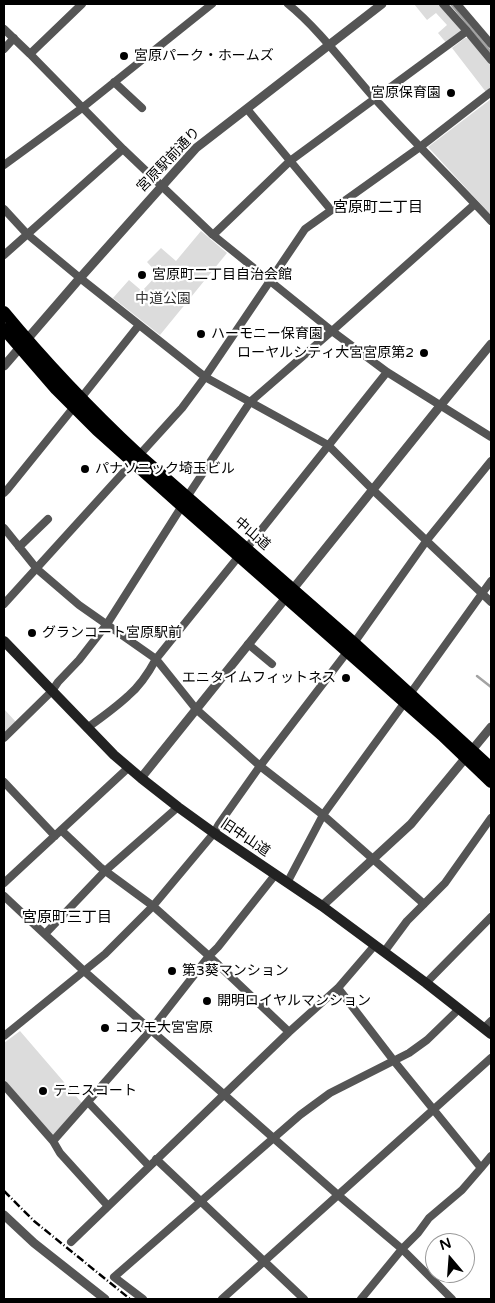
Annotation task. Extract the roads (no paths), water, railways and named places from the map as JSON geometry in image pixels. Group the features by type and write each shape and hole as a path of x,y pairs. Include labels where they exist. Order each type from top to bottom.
{"highway":[{"name":"中山道","path":"4,312 23,344 56,389 77,402 97,430 136,459 469,753 491,768"},
{"name":"中山道","path":"4,329 23,344"},
{"name":"中山道","path":"469,753 491,782"}],"main road":[{"name":"旧中山道","path":"4,641 128,768 214,833 322,906 459,1009 489,1028"}],"street":[{"path":"30,54 82,4"},
{"path":"4,165 82,108 212,4"},
{"path":"288,4 329,45 376,100 491,221"},
{"name":"宮原駅前通り","path":"4,366 196,148 382,4"},
{"path":"444,4 491,60"},
{"path":"457,4 491,44"},
{"path":"4,30 30,54 122,149 213,235 387,372 491,437"},
{"path":"213,235 290,161 376,100 467,31"},
{"path":"4,49 14,38"},
{"path":"114,82 142,108"},
{"path":"4,604 182,408 306,229 420,147 491,92"},
{"path":"247,109 331,210"},
{"path":"4,255 122,149"},
{"path":"4,738 52,691 107,624 250,402 475,204"},
{"path":"4,209 27,234 205,377 328,445 491,602"},
{"path":"4,493 139,325"},
{"path":"141,778 491,344"},
{"path":"87,728 128,696 150,670 156,659 387,372"},
{"path":"4,1035 105,954 153,906 214,833 260,766 350,647 427,540 491,461"},
{"path":"19,547 48,519"},
{"path":"4,528 37,569 80,605 156,659 196,709 260,766 323,814 424,904"},
{"path":"287,882 323,814 491,581"},
{"path":"248,644 272,664"},
{"path":"322,906 411,824 491,727"},
{"path":"4,883 128,768"},
{"path":"4,782 58,833 153,906 289,1032"},
{"path":"45,934 105,871 178,807"},
{"path":"384,952 407,922 445,884 491,818"},
{"path":"53,1141 151,1030 275,875"},
{"path":"4,896 84,971 402,1249 452,1299"},
{"path":"426,983 491,917"},
{"path":"71,1242 223,1094 338,988 375,946"},
{"path":"338,988 394,1061 481,1168"},
{"path":"143,1299 114,1277 300,1115 330,1092 409,1053 427,1040 459,1009"},
{"path":"222,1299 491,1058"},
{"path":"4,1084 53,1141 60,1153 108,1206"},
{"path":"88,1102 149,1166"},
{"path":"360,1299 429,1218 462,1190 491,1156"},
{"path":"156,1159 304,1299"},
{"path":"4,1215 34,1243 105,1299"}],"waterway":[{"path":"451,4 491,52"},
{"path":"477,676 491,687"}],"railway":[{"path":"4,1191 34,1221 130,1299"}],"place":[{"name":"宮原パーク・ホームズ","path":"124,56"},
{"name":"宮原保育園","path":"451,93"},
{"name":"宮原町二丁目自治会館","path":"142,275"},
{"name":"ハーモニー保育園","path":"201,334"},
{"name":"ローヤルシティ大宮宮原第2","path":"424,353"},
{"name":"パナソニック埼玉ビル","path":"85,469"},
{"name":"グランコート宮原駅前","path":"32,633"},
{"name":"エニタイムフィットネス","path":"346,678"},
{"name":"第3葵マンション","path":"172,971"},
{"name":"開明ロイヤルマンション","path":"207,1001"},
{"name":"コスモ大宮宮原","path":"105,1028"},
{"name":"テニスコート","path":"43,1091"}],"district":[{"name":"宮原町二丁目","path":"378,208"},
{"name":"宮原町三丁目","path":"67,918"}],"park label":[{"name":"中道公園","path":"163,299"}]}
